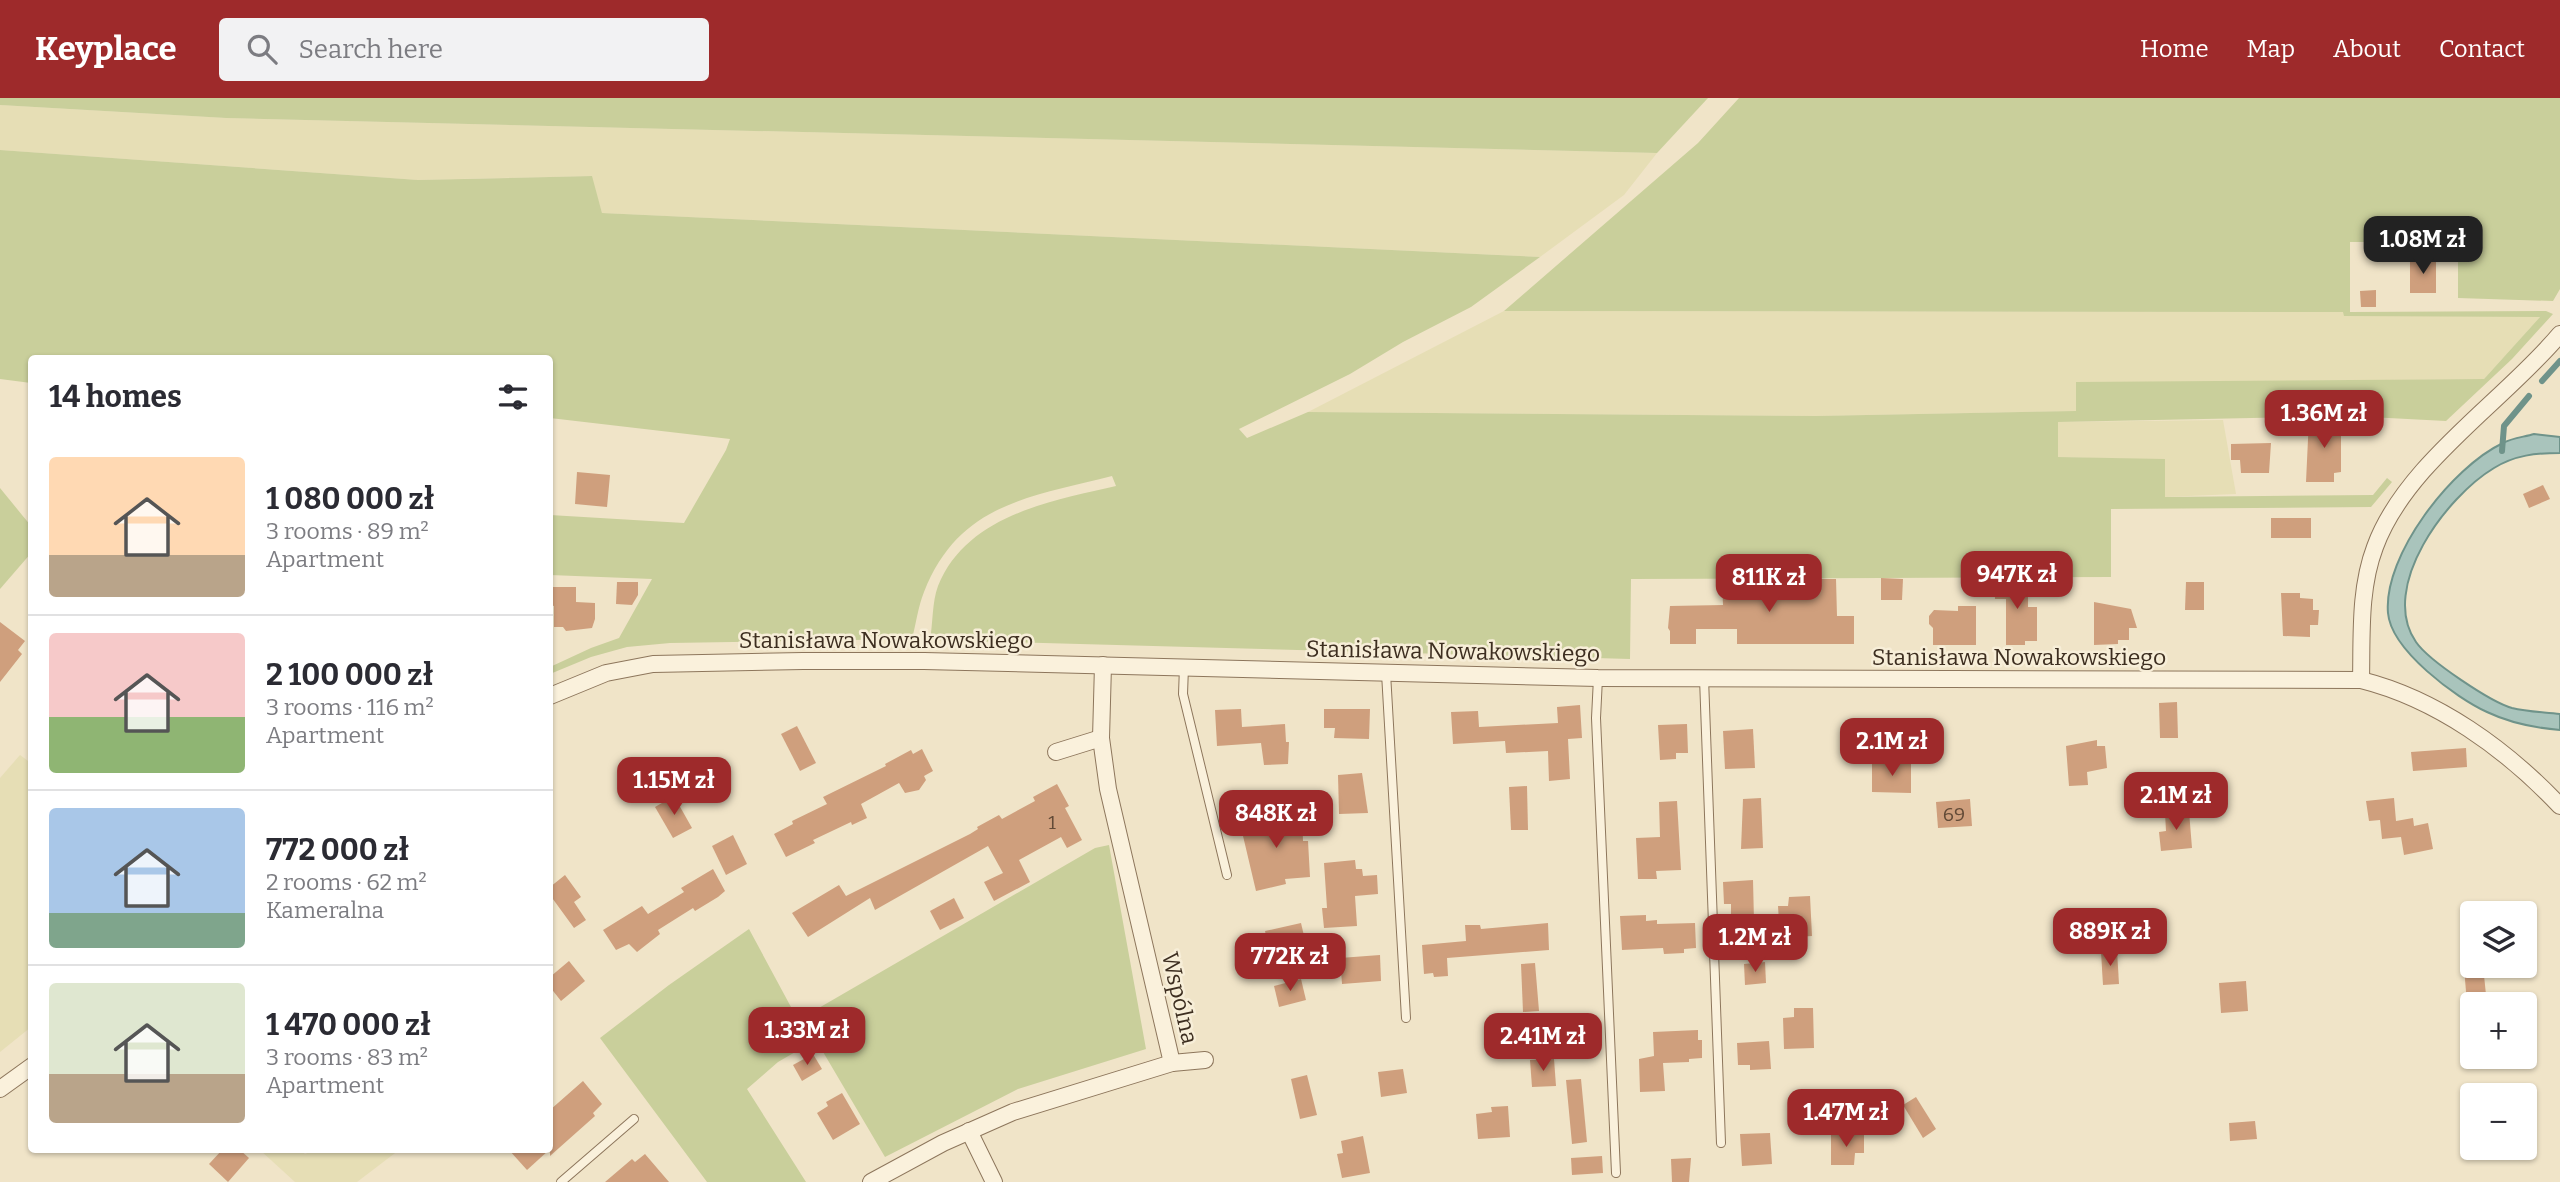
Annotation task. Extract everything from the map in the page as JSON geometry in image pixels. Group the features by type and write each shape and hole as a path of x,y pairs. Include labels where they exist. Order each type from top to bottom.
{"street":[{"path":"2361,680 2363,604 2367,576 2374,547 2390,515 2410,487 2453,441 2560,334"},
{"name":"Stanisława Nowakowskiego","path":"553,695 606,673 653,664 910,660 1598,678 2361,680 2388,687 2460,723 2539,783 2560,806"},
{"name":"Wspólna","path":"871,1182 969,1131 1037,1104 1172,1063 1112,810 1101,738 1103,665"},
{"path":"1056,752 1101,738"},
{"path":"1172,1063 1205,1060"},
{"path":"0,1088 28,1069"},
{"path":"969,1131 994,1182"}],"lane":[{"path":"1184,667 1183,694 1227,876"},
{"path":"1386,673 1406,1018"},
{"path":"1598,678 1596,718 1616,1173"},
{"path":"1704,678 1721,1143"},
{"path":"561,1182 634,1119"}],"shaded area":[{"path":"0,105 226,118 1657,153 1624,195 1540,257 602,213 591,176 418,180 0,150"},
{"path":"1504,311 2344,312 2344,316 2541,316 2484,379 2076,383 2077,411 1816,416 1308,412"},
{"path":"2223,420 2236,494 2164,497 2165,460 2058,457 2058,422"},
{"path":"20,755 28,761 28,1029 0,1052 0,778"},
{"path":"263,1153 395,1153 357,1182 295,1182"}],"green space":[{"path":"0,98 1708,98 1657,153 226,118 0,105"},
{"path":"1739,98 2560,98 2560,289 2553,301 2458,298 2458,242 2350,242 2350,312 2546,311 2553,314 2512,359 2446,421 2350,416 2058,422 2058,457 2165,459 2165,497 2373,495 2387,478 2392,482 2371,507 2111,509 2111,577 1631,579 1630,659 930,640 938,586 951,562 969,543 990,527 1014,515 1065,498 1116,486 1112,476 1026,498 1000,508 977,522 957,539 939,562 924,592 912,639 670,643 627,647 591,657 553,673 553,666 619,638 652,579 553,575 553,515 684,523 730,439 553,418 553,355 28,355 28,383 0,379 0,150 418,180 592,176 602,213 1540,257 1471,307 1403,342 1350,374 1239,429 1247,438 1308,412 1816,416 2076,411 2076,382 2484,379 2540,317 2344,316 2343,312 1504,311 1698,143"},
{"path":"0,488 28,522 28,557 0,589"},
{"path":"1109,845 1146,1049 1018,1089 885,1157 816,1040 778,1062 747,1089 806,1182 707,1182 600,1038 749,929 798,1020 1095,848"}],"water":[{"path":"2534,434 2560,437 2560,453 2510,460 2476,481 2457,499 2423,545 2412,570 2406,596 2407,620 2416,642 2447,670 2490,698 2512,708 2560,714 2560,730 2505,719 2459,696 2412,657 2400,642 2388,613 2389,590 2397,565 2424,515 2443,492 2483,455 2507,441"}],"building":[{"path":"2410,259 2436,259 2436,293 2410,293"},
{"path":"2376,290 2376,307 2361,307 2360,291"},
{"path":"2309,418 2341,418 2341,472 2334,473 2334,482 2306,482"},
{"path":"2271,443 2269,473 2241,473 2240,460 2231,460 2231,444"},
{"path":"577,472 610,475 607,507 575,504"},
{"path":"2543,485 2550,499 2529,508 2523,494"},
{"path":"2271,518 2311,518 2311,538 2271,538"},
{"path":"1881,578 1903,579 1902,600 1881,600"},
{"path":"1722,579 1836,579 1837,616 1854,616 1854,644 1737,644 1737,629 1696,629 1696,644 1670,644 1670,606 1723,605"},
{"path":"1994,579 2028,579 2028,607 2037,607 2037,641 2025,641 2025,645 2006,645 2006,599 1995,599"},
{"path":"617,582 638,582 638,595 632,605 616,604"},
{"path":"2186,582 2204,582 2204,610 2185,610"},
{"path":"553,587 576,587 576,602 595,603 592,628 566,631 563,627 554,627"},
{"path":"2281,593 2300,593 2300,598 2313,599 2313,610 2319,610 2318,625 2310,625 2310,637 2283,636"},
{"path":"2094,602 2131,609 2137,628 2129,628 2129,640 2118,640 2118,644 2094,645"},
{"path":"1958,606 1976,606 1976,645 1933,645 1933,628 1929,624 1929,616 1934,610 1958,611"},
{"path":"0,622 25,641 18,650 22,654 0,682"},
{"path":"2177,702 2178,738 2160,738 2159,703"},
{"path":"1580,705 1582,738 1568,739 1570,779 1549,781 1548,751 1506,753 1505,741 1453,744 1451,712 1478,711 1479,727 1558,723 1557,707"},
{"path":"1241,709 1242,727 1285,724 1286,742 1289,742 1288,764 1264,765 1261,743 1217,746 1215,710"},
{"path":"1324,709 1370,709 1369,739 1334,738 1335,728 1324,728"},
{"path":"1687,724 1688,753 1676,753 1676,759 1660,760 1658,725"},
{"path":"797,726 816,763 800,771 781,734"},
{"path":"1753,729 1755,768 1725,769 1723,731"},
{"path":"2097,740 2097,746 2105,746 2107,768 2087,772 2088,785 2069,786 2066,746"},
{"path":"2466,748 2467,767 2413,771 2411,752"},
{"path":"922,749 933,771 924,776 926,780 919,790 905,793 899,783 861,804 867,818 852,825 851,822 813,840 815,843 786,857 774,834 793,824 792,821 827,804 823,797 886,766 885,764 911,750 913,754"},
{"path":"1872,762 1911,763 1911,793 1872,792"},
{"path":"1362,773 1368,813 1339,814 1338,775"},
{"path":"1057,784 1069,806 1065,808 1082,840 1067,848 1061,837 1019,860 1030,882 994,901 984,882 1003,873 988,846 875,910 870,898 808,937 792,913 839,885 846,896 970,834 999,815 1002,819 1035,801 1033,797"},
{"path":"1527,786 1528,830 1511,830 1509,787"},
{"path":"674,796 692,828 673,838 655,807"},
{"path":"1761,798 1763,848 1741,849 1743,799"},
{"path":"2394,798 2396,821 2413,818 2414,826 2428,823 2433,849 2404,855 2401,837 2382,839 2380,820 2369,821 2366,801"},
{"path":"1970,799 1972,826 1938,828 1936,802"},
{"path":"1677,801 1681,870 1656,871 1657,879 1638,879 1636,838 1660,837 1659,802"},
{"path":"2189,811 2192,848 2161,851 2159,832 2166,831 2165,813"},
{"path":"1302,814 1303,841 1308,841 1310,877 1285,879 1286,884 1256,891 1239,819"},
{"path":"733,835 747,864 726,875 712,846"},
{"path":"1355,860 1356,869 1362,869 1363,876 1377,875 1378,894 1355,896 1357,926 1324,928 1322,908 1327,908 1324,863"},
{"path":"713,869 725,891 718,897 695,911 693,908 658,930 660,934 637,952 629,944 616,950 603,930 642,906 648,914 684,892 681,888"},
{"path":"565,875 581,897 574,902 586,920 574,928 553,899 553,885"},
{"path":"1753,880 1754,921 1731,922 1731,904 1724,904 1723,882"},
{"path":"1810,896 1812,936 1780,938 1778,906 1788,906 1789,897"},
{"path":"954,898 964,918 940,930 930,911"},
{"path":"1646,915 1646,921 1657,920 1657,924 1695,923 1696,948 1684,949 1684,953 1664,954 1663,948 1622,950 1620,916"},
{"path":"1301,923 1305,940 1269,949 1265,931"},
{"path":"1548,923 1549,950 1447,958 1448,976 1434,977 1433,973 1424,974 1422,945 1466,941 1465,925 1480,925 1481,929"},
{"path":"2117,950 2119,984 2103,985 2101,952"},
{"path":"1380,955 1381,981 1342,984 1340,958"},
{"path":"569,961 585,981 561,1001 553,991 553,974"},
{"path":"1765,962 1766,983 1745,985 1744,964"},
{"path":"1535,963 1539,1011 1523,1012 1521,964"},
{"path":"2465,978 2484,978 2486,992 2466,992"},
{"path":"1301,979 1306,1000 1279,1007 1274,986"},
{"path":"2246,981 2248,1011 2221,1013 2219,983"},
{"path":"1794,1008 1813,1008 1814,1048 1784,1049 1783,1018 1794,1017"},
{"path":"1698,1030 1698,1040 1702,1040 1702,1058 1689,1059 1689,1062 1663,1063 1665,1091 1640,1092 1639,1059 1654,1056 1653,1032"},
{"path":"1769,1041 1771,1069 1750,1070 1750,1065 1738,1065 1737,1043"},
{"path":"813,1054 822,1069 802,1081 793,1065"},
{"path":"1554,1059 1556,1086 1532,1087 1530,1060"},
{"path":"1403,1069 1407,1093 1381,1097 1378,1072"},
{"path":"1307,1075 1317,1115 1300,1119 1291,1079"},
{"path":"1581,1079 1587,1142 1572,1144 1566,1080"},
{"path":"583,1081 602,1104 593,1113 595,1116 550,1156 550,1153 553,1153 553,1107"},
{"path":"842,1093 860,1124 833,1140 817,1113 828,1106 826,1102"},
{"path":"1916,1097 1936,1129 1923,1138 1903,1105"},
{"path":"1508,1106 1510,1137 1478,1139 1476,1114 1492,1112 1491,1107"},
{"path":"2255,1121 2257,1139 2230,1141 2229,1123"},
{"path":"1770,1133 1772,1164 1742,1166 1740,1134"},
{"path":"1831,1135 1864,1135 1864,1153 1855,1153 1854,1165 1831,1165"},
{"path":"1363,1136 1370,1173 1342,1178 1337,1154 1343,1153 1341,1141"},
{"path":"219,1153 243,1153 249,1158 228,1182 209,1164"},
{"path":"512,1153 546,1153 527,1170"},
{"path":"645,1154 669,1182 605,1182 632,1159 635,1162"},
{"path":"1602,1156 1603,1173 1572,1175 1571,1158"},
{"path":"1691,1158 1689,1182 1672,1182 1671,1159"}],"waterway":[{"path":"2542,381 2560,361"},
{"path":"2502,451 2504,426 2529,396"}]}
